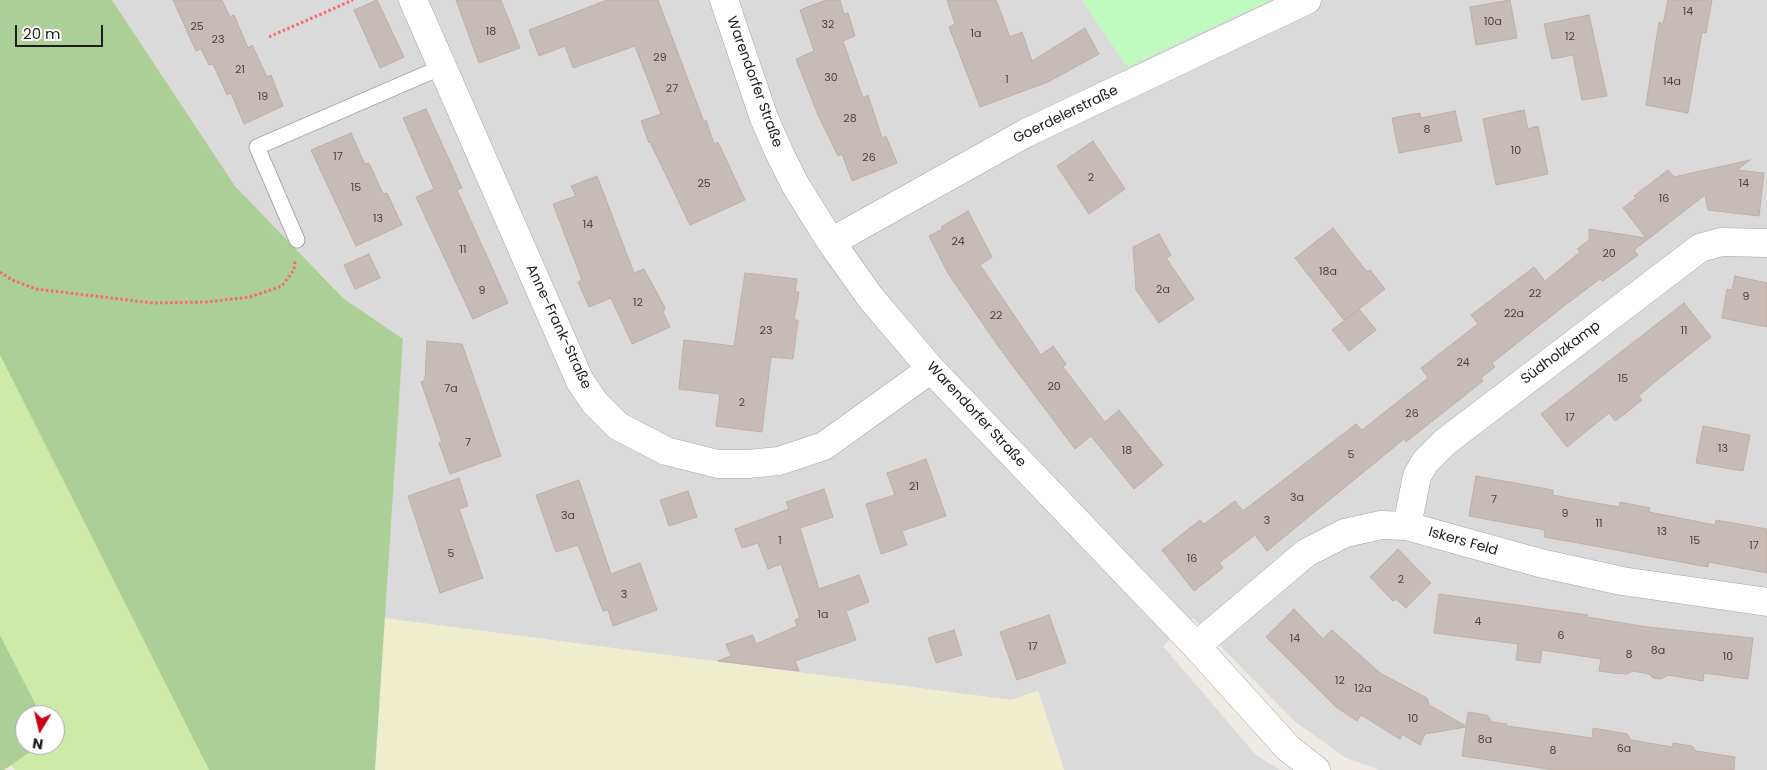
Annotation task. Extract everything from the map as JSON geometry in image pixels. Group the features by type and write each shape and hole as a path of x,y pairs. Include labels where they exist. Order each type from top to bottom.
{"street":[{"name":"Anne-Frank-Straße","path":"412,0 580,382 595,403 618,426 666,451 718,464 748,464 779,460 824,446 931,369"},
{"name":"Warendorfer Straße","path":"724,0 764,118 796,186 830,242 870,297 931,369 1196,646 1288,748 1316,770"},
{"name":"Goerdelerstraße","path":"830,242 1026,133 1307,0"},
{"name":"Südholzkamp","path":"1407,526 1417,476 1425,462 1445,442 1700,248 1721,242 1745,241 1767,243"},
{"name":"Iskers Feld","path":"1196,646 1306,553 1345,533 1360,528 1381,525 1407,526 1540,564 1613,580 1767,602"}],"lane":[{"path":"297,240 257,147 442,67"}],"path":[{"path":"269,37 353,0"},
{"path":"0,272 36,289 153,303 206,302 250,297 282,286 294,270 297,240"}],"shaded area":[{"path":"112,0 1767,0 1767,770 1380,770 1346,758 1294,721 1193,618 1163,646 1256,755 1280,770 1064,770 1038,691 1011,700 383,618 403,339 343,298 235,186"}],"green space":[{"path":"0,0 112,0 235,186 343,298 403,339 375,770 209,770 0,355"},
{"path":"1082,0 1271,0 1127,67"},
{"path":"0,355 209,770 15,770 11,765 26,755 65,755 65,705 36,705 0,635"},
{"path":"383,618 1011,700 1038,691 1064,770 375,770"},
{"path":"0,635 36,705 15,705 15,755 26,755 4,770 0,770"}],"building":[{"path":"173,0 222,0 230,17 234,15 248,48 252,45 267,77 271,75 283,106 244,124 231,93 227,95 213,64 209,65 201,49 196,51"},
{"path":"377,0 404,57 380,68 354,10"},
{"path":"456,0 501,0 520,48 479,63"},
{"path":"607,0 658,0 704,122 706,120 714,144 718,142 745,200 690,225 649,143 641,121 661,114 635,46 573,68 565,46 539,56 529,30"},
{"path":"826,0 840,0 844,14 848,13 855,36 843,41 863,98 868,95 882,138 886,136 897,163 852,181 842,154 838,156 818,115 796,59 814,51 800,10"},
{"path":"947,0 996,0 1010,37 1022,32 1032,61 1085,28 1099,54 1048,82 980,107 949,27 955,24"},
{"path":"1510,0 1517,38 1476,45 1470,7"},
{"path":"1668,0 1712,0 1706,33 1702,32 1688,113 1646,105 1659,22 1663,24"},
{"path":"1589,15 1607,96 1582,100 1573,55 1552,59 1544,24"},
{"path":"426,109 462,188 457,190 508,303 473,319 416,197 434,189 403,118"},
{"path":"1524,110 1528,129 1538,126 1548,174 1496,185 1483,119"},
{"path":"1455,111 1462,141 1399,153 1392,118 1420,113 1421,118"},
{"path":"351,133 365,164 369,163 383,194 387,193 402,225 356,246 311,150"},
{"path":"1093,141 1125,189 1089,214 1057,166"},
{"path":"1750,160 1737,170 1764,173 1759,216 1708,210 1705,195 1634,250 1638,255 1603,281 1600,279 1492,363 1495,367 1481,378 1483,381 1406,442 1404,439 1267,551 1255,535 1219,563 1223,568 1194,591 1162,550 1200,520 1204,524 1235,501 1243,511 1356,424 1362,430 1428,378 1421,368 1478,324 1471,315 1534,267 1545,281 1580,252 1577,249 1589,240 1589,229 1646,238 1623,208 1637,197 1634,196 1668,170 1674,177"},
{"path":"597,176 634,273 644,269 665,308 663,312 670,327 632,344 611,298 589,307 578,282 582,280 553,204 576,196 571,186"},
{"path":"968,211 992,257 980,265 1041,355 1053,346 1066,364 1063,367 1105,422 1119,410 1163,465 1134,489 1091,436 1075,449 1001,350 949,275 929,236 943,229 941,227"},
{"path":"1333,228 1367,272 1370,270 1385,289 1359,309 1376,330 1349,351 1332,330 1358,310 1344,320 1295,258"},
{"path":"1159,234 1171,255 1166,258 1194,299 1159,323 1136,290 1133,247"},
{"path":"369,254 380,278 355,289 344,265"},
{"path":"745,273 797,279 795,292 799,292 794,320 798,320 793,359 771,357 762,432 716,426 720,394 679,389 684,340 734,346"},
{"path":"1735,276 1767,283 1767,327 1722,318 1727,289 1732,290"},
{"path":"1684,303 1711,337 1651,385 1639,396 1642,400 1626,413 1615,421 1609,413 1567,447 1541,414"},
{"path":"427,341 462,344 501,456 450,474 439,443 442,442 421,382 425,380"},
{"path":"1703,426 1750,435 1743,471 1696,463"},
{"path":"926,459 946,516 902,531 907,545 881,554 866,504 895,495 887,473"},
{"path":"1476,476 1553,490 1553,495 1585,501 1619,507 1620,502 1650,508 1649,512 1715,525 1716,520 1767,529 1767,573 1709,562 1708,567 1544,537 1545,530 1469,516"},
{"path":"459,478 468,506 459,509 483,578 440,593 408,496"},
{"path":"579,480 611,574 640,563 657,610 613,626 608,610 603,611 578,545 556,552 536,495"},
{"path":"824,489 833,517 800,528 819,589 859,575 869,602 846,611 856,640 795,661 799,671 718,661 731,656 726,644 753,635 756,644 797,626 795,620 800,618 781,564 768,569 758,543 742,548 735,529 789,509 786,502"},
{"path":"688,491 697,517 669,526 660,500"},
{"path":"1398,549 1431,583 1406,608 1396,599 1393,601 1370,577"},
{"path":"1439,594 1588,615 1587,617 1647,627 1753,638 1748,679 1704,673 1703,681 1668,675 1661,679 1653,678 1649,674 1633,671 1627,674 1613,673 1599,671 1601,659 1542,650 1540,663 1516,660 1518,644 1434,633"},
{"path":"1294,609 1323,639 1332,630 1380,673 1427,698 1429,705 1466,726 1468,712 1487,715 1492,722 1507,724 1507,726 1592,738 1593,728 1627,734 1631,740 1672,747 1673,743 1692,746 1696,751 1735,757 1734,770 1554,770 1462,756 1466,727 1425,734 1420,745 1402,734 1400,739 1361,715 1357,721 1336,707 1266,637"},
{"path":"1049,615 1066,663 1017,680 1000,632"},
{"path":"954,630 962,655 936,663 928,638"}]}
